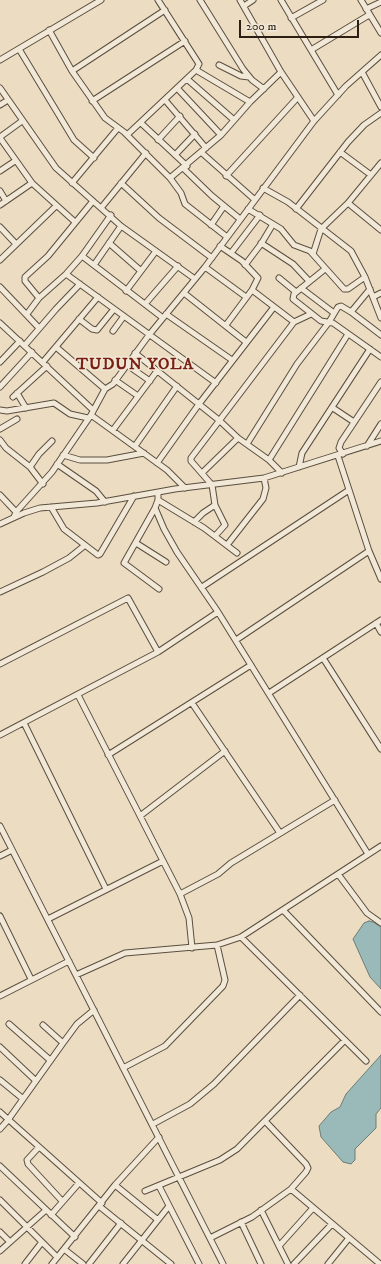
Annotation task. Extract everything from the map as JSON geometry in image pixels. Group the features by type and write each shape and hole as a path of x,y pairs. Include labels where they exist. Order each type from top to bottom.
{"street":[{"path":"0,60 101,0"},
{"path":"127,135 187,79 196,70 199,64 198,60 158,0"},
{"path":"200,0 249,77 264,89"},
{"path":"240,0 281,72 314,121"},
{"path":"244,6 253,0"},
{"path":"281,0 338,95"},
{"path":"291,18 323,0"},
{"path":"361,0 381,33"},
{"path":"311,50 381,2"},
{"path":"72,71 165,10"},
{"path":"49,30 72,71 105,118 127,135 170,178 181,193 185,204 227,238"},
{"path":"92,101 185,41"},
{"path":"19,49 74,140 94,158"},
{"path":"14,517 16,512 43,484 91,414 105,389 116,380 149,335 205,267 314,121 338,95 381,55"},
{"path":"219,65 241,76 249,77"},
{"path":"196,70 250,102"},
{"path":"170,178 185,167 221,135 250,102 281,72"},
{"path":"362,72 381,106"},
{"path":"187,79 234,120"},
{"path":"0,88 56,168 92,201 111,215 121,226 195,279"},
{"path":"177,88 221,135"},
{"path":"226,176 298,97"},
{"path":"0,105 8,100"},
{"path":"165,100 206,148"},
{"path":"296,209 340,152 364,125 381,113"},
{"path":"158,140 180,116"},
{"path":"22,121 0,138 32,183 75,222"},
{"path":"141,123 224,206 240,219"},
{"path":"72,183 118,128"},
{"path":"175,156 195,134"},
{"path":"202,152 226,176 255,200"},
{"path":"340,152 371,175"},
{"path":"101,208 146,153"},
{"path":"0,171 15,161"},
{"path":"313,254 321,229 348,203 381,163"},
{"path":"0,205 32,183"},
{"path":"121,184 159,218 212,258"},
{"path":"263,188 296,209 351,251 365,277 381,318"},
{"path":"0,190 6,201"},
{"path":"39,298 24,279 25,277 48,256 92,201"},
{"path":"348,203 381,230"},
{"path":"0,260 56,206"},
{"path":"211,225 224,206"},
{"path":"248,209 285,232 294,244 310,251 338,284 346,289 365,277"},
{"path":"27,314 39,298 66,274 82,256 111,215"},
{"path":"230,253 260,216"},
{"path":"375,224 381,220"},
{"path":"245,265 262,243 273,224"},
{"path":"94,265 121,226"},
{"path":"0,227 16,244"},
{"path":"109,243 141,271"},
{"path":"262,243 293,264 309,281"},
{"path":"220,246 245,265 258,278 252,290 226,325"},
{"path":"126,291 156,251"},
{"path":"82,256 126,291 232,360"},
{"path":"145,304 178,266"},
{"path":"205,267 246,297"},
{"path":"325,269 296,292 293,299 321,321 333,323 381,358"},
{"path":"66,274 216,383"},
{"path":"279,278 296,292"},
{"path":"25,346 39,328 80,284"},
{"path":"0,287 39,328"},
{"path":"301,288 334,313"},
{"path":"351,312 370,289"},
{"path":"252,290 294,322"},
{"path":"184,292 246,342"},
{"path":"373,296 381,293"},
{"path":"26,408 15,395 45,364 56,347 98,297"},
{"path":"247,444 297,364 340,306 351,312 381,335"},
{"path":"157,463 232,360 274,307"},
{"path":"79,319 92,329 97,330 114,309"},
{"path":"216,536 225,525 215,505 212,485 191,461 191,458 294,322 311,314"},
{"path":"113,331 124,316"},
{"path":"0,323 45,364 91,414 157,463 185,488"},
{"path":"269,460 348,334"},
{"path":"0,362 20,341"},
{"path":"56,347 91,379 105,389"},
{"path":"299,467 302,453 333,408 370,349"},
{"path":"0,387 32,352"},
{"path":"135,353 220,420 238,438 269,460 282,473"},
{"path":"127,365 150,381"},
{"path":"113,430 157,371"},
{"path":"116,380 138,396"},
{"path":"381,382 339,446 349,490 369,551 381,579"},
{"path":"135,446 177,386"},
{"path":"0,410 7,411 54,403 70,414 91,414"},
{"path":"333,408 354,422"},
{"path":"0,429 17,419"},
{"path":"367,446 381,424"},
{"path":"202,473 238,438"},
{"path":"0,440 6,448 30,467 43,484"},
{"path":"30,467 39,454 52,441"},
{"path":"0,524 30,511 51,507 105,502 158,492 264,478 381,442"},
{"path":"63,455 80,460 107,460 144,453"},
{"path":"57,464 96,491 105,502"},
{"path":"227,545 262,499 266,488 264,478"},
{"path":"202,587 349,490"},
{"path":"158,492 158,500 155,508 125,564 159,589"},
{"path":"0,495 16,512"},
{"path":"51,507 64,529 96,555 100,554 134,496"},
{"path":"158,500 216,536 237,553"},
{"path":"194,522 203,513 215,505"},
{"path":"155,508 170,540 236,640 368,854"},
{"path":"136,543 166,562"},
{"path":"0,592 68,558 84,546"},
{"path":"236,640 369,551"},
{"path":"0,664 128,598 158,652"},
{"path":"0,735 158,652 218,612"},
{"path":"268,693 381,620"},
{"path":"376,623 381,632"},
{"path":"323,658 381,749"},
{"path":"108,755 251,665"},
{"path":"78,695 180,894 189,918 192,948"},
{"path":"192,703 280,833"},
{"path":"24,723 106,889"},
{"path":"140,816 225,751"},
{"path":"180,894 218,874 232,863 335,800"},
{"path":"0,826 223,1264"},
{"path":"76,975 125,953 217,945 241,937 381,846"},
{"path":"0,856 12,850"},
{"path":"48,919 163,861"},
{"path":"338,874 367,913 381,923"},
{"path":"283,910 381,1012"},
{"path":"0,916 31,979"},
{"path":"241,937 366,1061"},
{"path":"123,1068 165,1046 223,986 225,980 217,945"},
{"path":"0,996 69,961"},
{"path":"153,1124 190,1104 214,1084 300,995"},
{"path":"0,1129 77,1024 94,1010"},
{"path":"9,1024 50,1060"},
{"path":"43,1025 63,1043"},
{"path":"145,1191 180,1178 220,1160 238,1149 345,1040"},
{"path":"0,1047 35,1080"},
{"path":"0,1080 22,1098"},
{"path":"0,1112 79,1182 121,1223 171,1264"},
{"path":"210,1238 261,1210 291,1189 308,1168 265,1121"},
{"path":"52,1264 116,1185 159,1137"},
{"path":"39,1147 28,1160 28,1164 62,1201"},
{"path":"0,1166 75,1237"},
{"path":"51,1214 79,1182"},
{"path":"116,1185 158,1220"},
{"path":"159,1186 198,1263"},
{"path":"291,1189 380,1264"},
{"path":"0,1200 57,1257"},
{"path":"125,1263 169,1206"},
{"path":"279,1246 313,1208"},
{"path":"0,1251 26,1226 46,1210"},
{"path":"261,1210 288,1264"},
{"path":"241,1222 261,1264"},
{"path":"89,1264 121,1223"},
{"path":"294,1264 332,1224"},
{"path":"0,1232 10,1242"},
{"path":"328,1264 349,1238"},
{"path":"25,1264 42,1242"},
{"path":"64,1249 83,1264"}],"water":[{"path":"369,921 381,927 381,989 370,977 353,939 364,923"},
{"path":"381,1055 381,1108 376,1114 376,1128 355,1149 355,1160 351,1164 343,1162 321,1137 319,1126 331,1112 340,1107 346,1094"}],"district":[{"name":"TUDUN YOLA","path":"135,366"}]}
